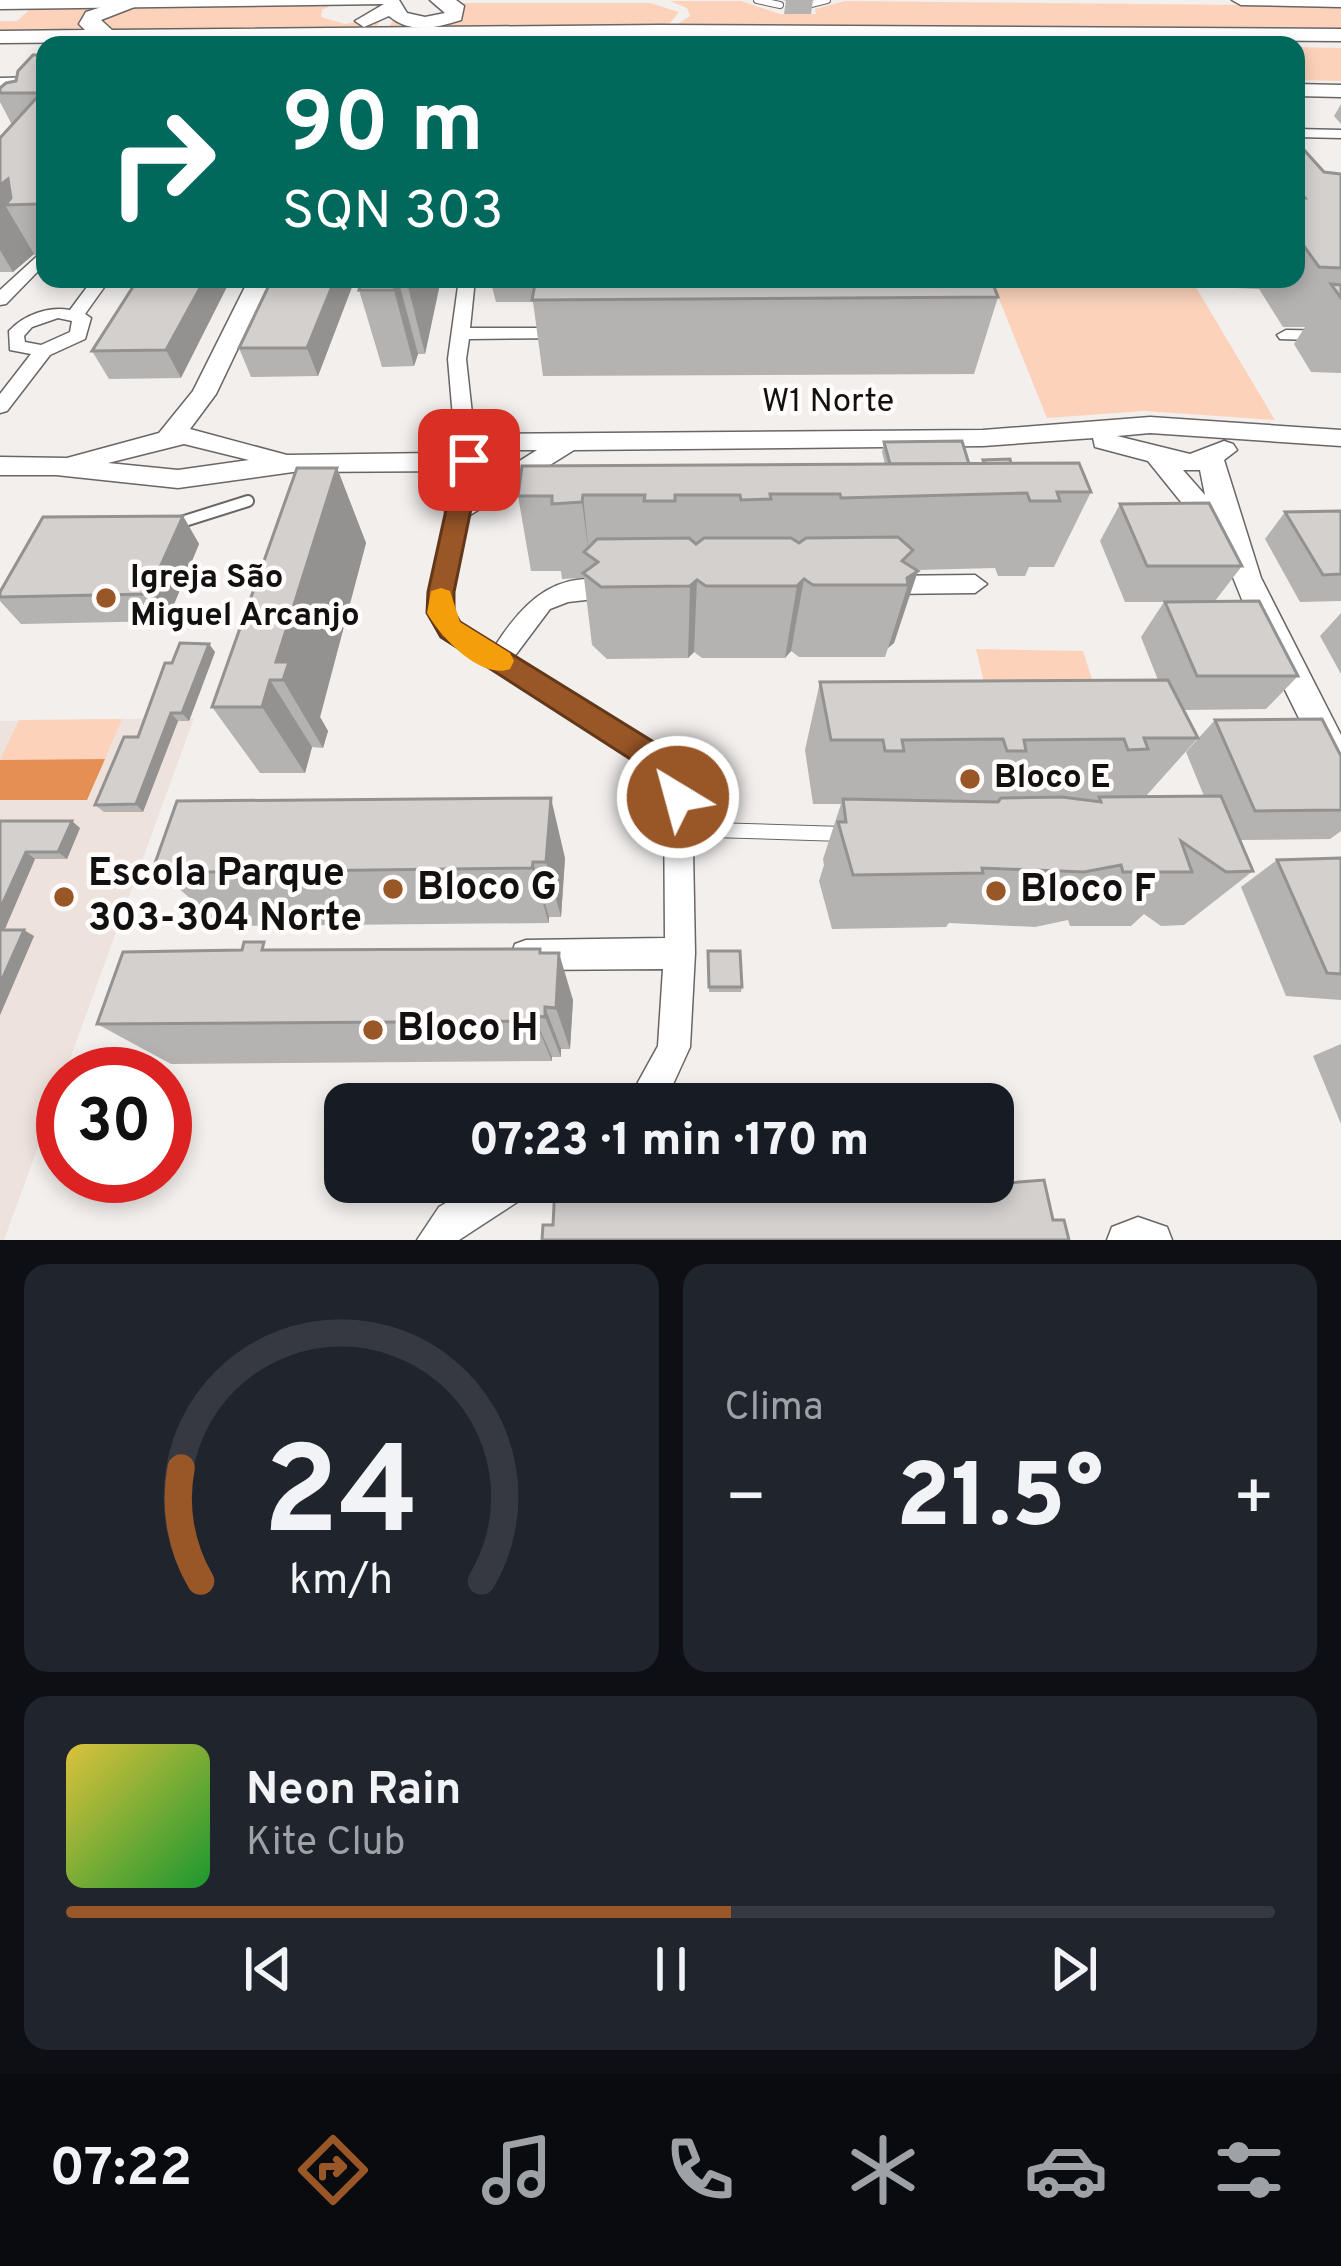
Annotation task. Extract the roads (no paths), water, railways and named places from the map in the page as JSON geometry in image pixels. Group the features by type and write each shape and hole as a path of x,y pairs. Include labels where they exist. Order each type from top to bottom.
{"highway":[{"path":"116,35 92,28 89,21 99,12 140,2"},
{"path":"666,36 683,21 686,10"},
{"path":"104,36 252,36"},
{"path":"1305,40 1341,40"},
{"path":"0,45 36,42"},
{"path":"0,45 36,47"}],"main road":[{"path":"347,0 330,8 325,18 366,20 391,2 405,20 431,22 454,16 455,7 439,0"},
{"path":"0,6 347,0"},
{"path":"1240,0 1341,2"},
{"path":"1305,85 1341,82"},
{"path":"0,84 36,83"},
{"path":"1305,87 1341,91"},
{"path":"0,93 36,93"}],"street":[{"path":"380,36 391,2"},
{"path":"1305,133 1341,134"},
{"path":"0,300 36,263"},
{"path":"76,314 95,288"},
{"path":"0,463 136,475 133,465 204,394 256,288"},
{"path":"465,288 458,334 461,451 456,520 440,613 450,630 668,771 678,797 680,953 674,1047 658,1083"},
{"path":"19,329 46,315 76,314"},
{"path":"0,407 43,351 79,335 84,323 76,314"},
{"path":"0,319 19,329"},
{"path":"19,329 16,346 43,351"},
{"path":"458,334 600,332"},
{"path":"1286,335 1341,336"},
{"path":"201,475 221,455 209,440 204,394"},
{"path":"412,452 438,436 458,402"},
{"path":"1195,428 1216,440 1217,503 1234,550 1341,767"},
{"path":"1144,444 1195,428 1341,438"},
{"name":"W1 Norte","path":"136,475 178,479 293,463 594,441 1063,433 1144,444"},
{"path":"1144,444 1192,463 1271,434"},
{"name":"W1 Norte","path":"157,442 209,440 293,463"},
{"name":"W1 Norte","path":"361,460 412,452 562,448 594,441"},
{"path":"44,465 157,442"},
{"path":"1144,444 1234,550"},
{"path":"456,520 515,472 562,448"},
{"path":"856,586 975,584"},
{"path":"499,660 536,604 551,595 642,590"},
{"path":"497,956 680,953"},
{"path":"435,1240 452,1220 480,1203"},
{"path":"1125,1240 1138,1235 1154,1240"}],"lane":[{"path":"757,0 780,5"},
{"path":"807,5 827,0"},
{"path":"167,526 248,501"},
{"path":"678,829 856,834"}],"place":[{"name":"Igreja São Miguel Arcanjo","path":"106,598"},
{"name":"Bloco E","path":"970,779"},
{"name":"Bloco G","path":"393,889"},
{"name":"Bloco F","path":"996,891"},
{"name":"Escola Parque 303-304 Norte","path":"64,897"},
{"name":"Bloco H","path":"373,1030"}]}
